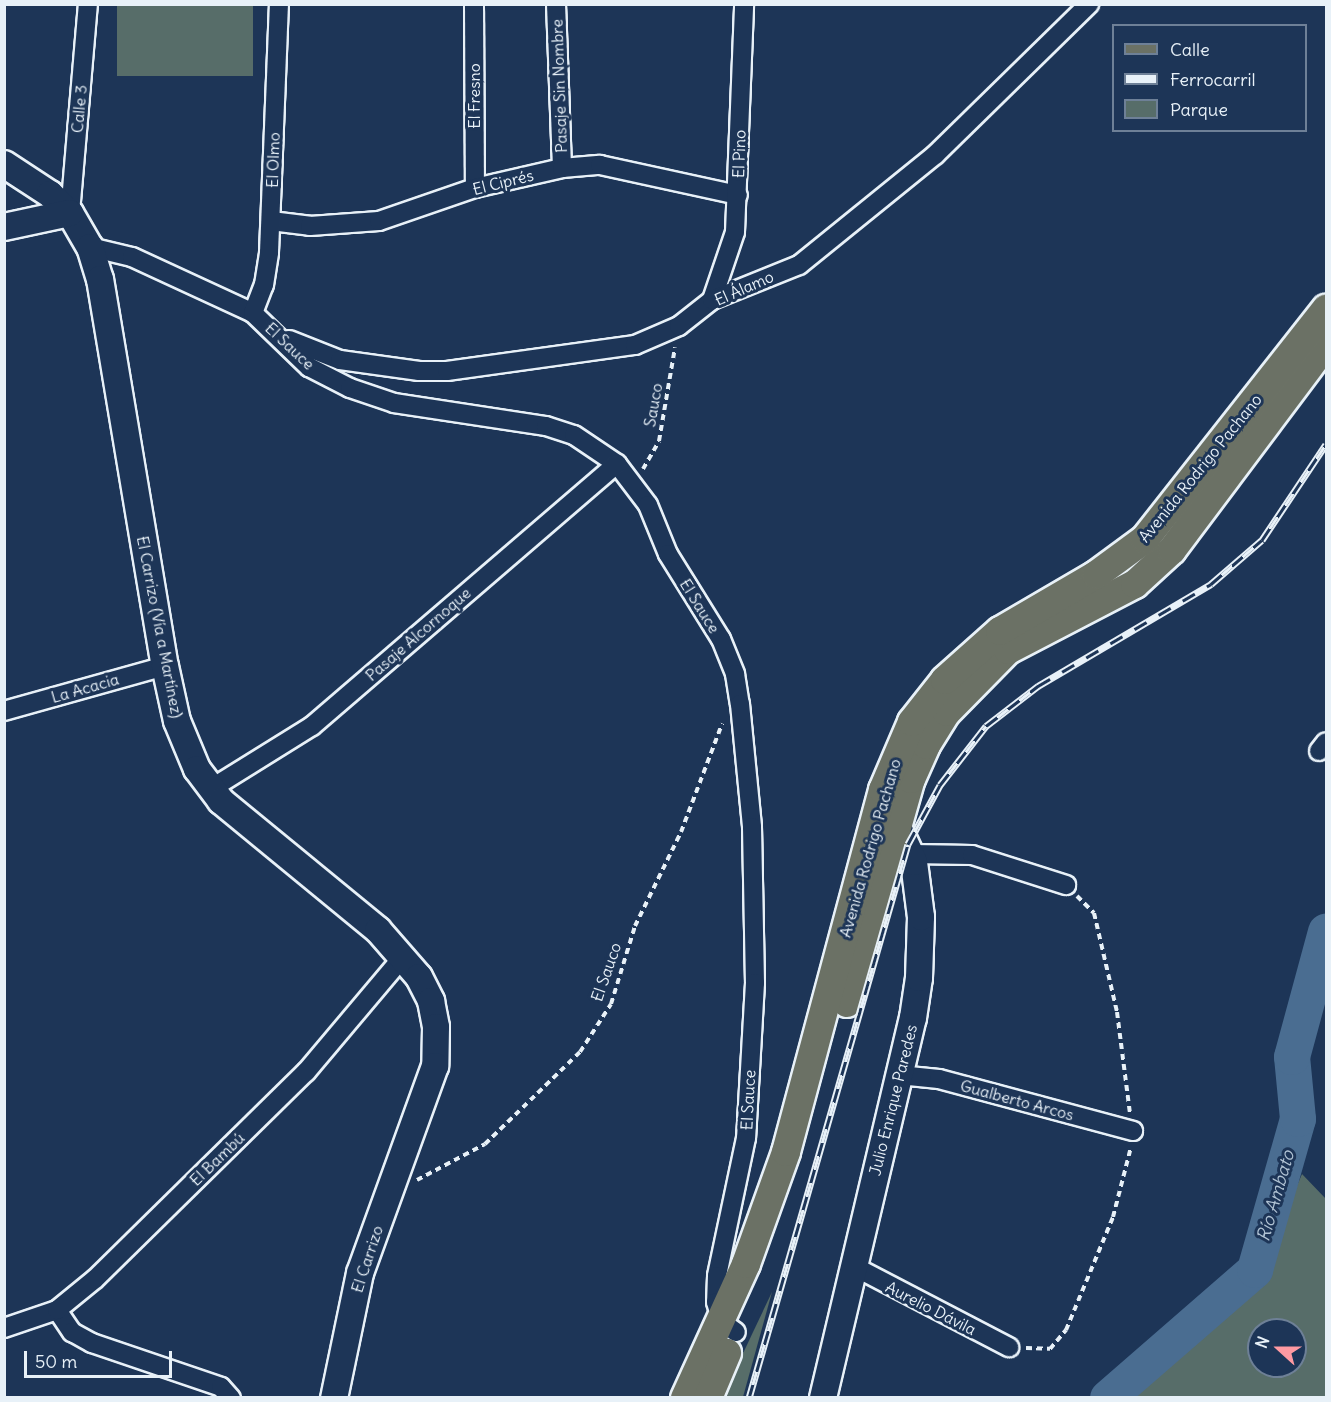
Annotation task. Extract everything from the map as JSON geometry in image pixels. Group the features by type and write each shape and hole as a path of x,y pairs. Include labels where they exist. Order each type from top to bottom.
{"main road":[{"name":"Avenida Rodrigo Pachano","path":"708,1398 886,824 896,755 912,722 945,680 1000,632 1096,575 1145,539 1326,309"},
{"name":"Avenida Rodrigo Pachano","path":"886,824 926,745 971,685 1008,650 1135,584 1172,550 1326,344"},
{"name":"Avenida Rodrigo Pachano","path":"685,1398 729,1327"}],"street":[{"name":"Calle 3","path":"70,213 88,4"},
{"name":"El Olmo","path":"253,313 267,273 279,4"},
{"name":"El Fresno","path":"474,4 475,188"},
{"name":"Pasaje Sin Nombre","path":"556,4 562,168"},
{"name":"El Pino","path":"712,300 733,241 738,195 744,4"},
{"name":"El Álamo","path":"280,336 319,354 361,365 447,371 635,345 679,326 712,300 799,265 869,212 935,156 1089,4"},
{"path":"4,164 50,194 70,213"},
{"name":"El Ciprés","path":"271,220 310,226 379,221 475,188 562,168 626,168 738,195"},
{"path":"4,227 70,213"},
{"name":"El Carrizo (Vía a Martínez)","path":"70,213 90,247 100,279 165,666 177,721 209,790 378,930 419,977 431,1001 436,1027 435,1066 416,1124"},
{"name":"El Sauce","path":"90,247 132,257 253,313 280,336 309,367 350,388 394,403 546,426 574,435 617,464 633,480 668,554 721,639 735,674 740,705 752,827 755,983 746,1138 717,1276 716,1302 729,1327"},
{"name":"Pasaje Alcornoque","path":"209,790 312,726 617,464"},
{"name":"La Acacia","path":"4,711 165,666"},
{"name":"Julio Enrique Paredes","path":"824,1398 913,1018 922,946 912,854 886,824"},
{"path":"912,854 972,855 1066,885"},
{"name":"El Bambú","path":"4,1328 57,1310 95,1278 306,1072 403,957"},
{"name":"Gualberto Arcos","path":"899,1075 939,1079 1133,1131"},
{"name":"El Carrizo","path":"334,1398 360,1273 416,1124"},
{"name":"Aurelio Dávila","path":"855,1267 1009,1347"},
{"path":"57,1310 72,1332 92,1343 221,1387 231,1398"}],"path":[{"name":"Sauco","path":"633,480 652,458 659,441 679,326"},
{"name":"El Sauco","path":"389,1195 485,1144 580,1052 611,1004 635,926 700,789 724,718"}],"green space":[{"path":"117,5 253,5 253,76 117,76"},
{"path":"1302,1174 1326,1199 1326,1397 1117,1397 1260,1273"},
{"path":"772,1292 743,1397 722,1398 754,1330"}],"waterway":[{"name":"Río Ambato","path":"1108,1398 1255,1270 1298,1119 1292,1057 1326,932"}],"railway":[{"path":"749,1398 908,844 940,785 986,726 1038,686 1211,584 1262,540 1326,444"}]}
